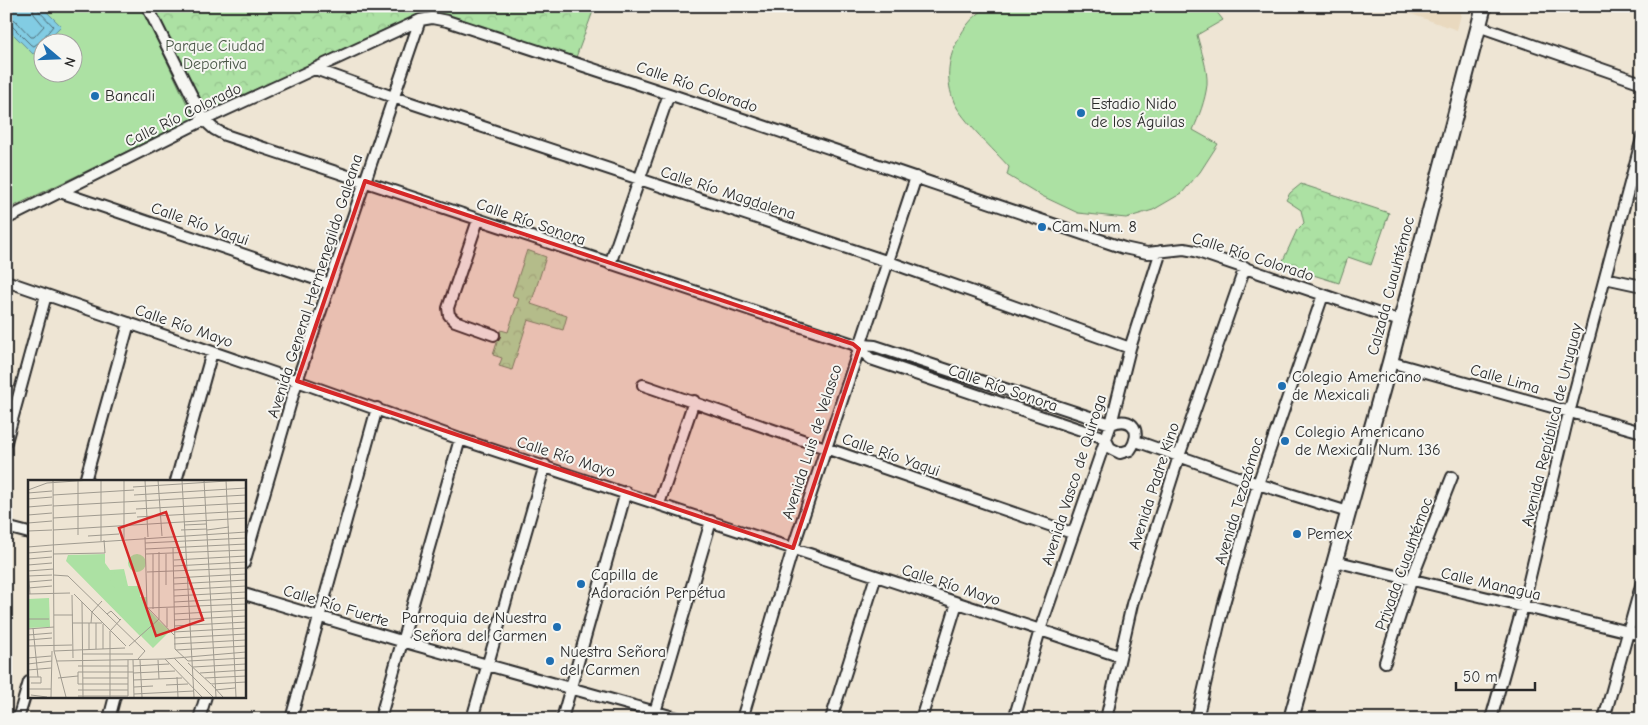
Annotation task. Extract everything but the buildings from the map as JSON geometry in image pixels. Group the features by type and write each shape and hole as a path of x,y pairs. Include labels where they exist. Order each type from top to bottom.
{"main road":[{"name":"Calzada Cuauhtémoc","path":"1290,719 1390,362 1484,6"}],"street":[{"path":"147,6 204,120"},
{"name":"Calle Río Colorado","path":"6,219 204,120 420,20 432,18 447,21 669,94 1124,248 1147,252 1184,249 1244,267 1400,321"},
{"name":"Avenida General Hermenegildo Galeana","path":"245,560 297,381 420,20"},
{"path":"1478,26 1642,83"},
{"name":"Calle Río Magdalena","path":"315,69 639,180 889,262 1130,348"},
{"path":"610,264 669,94"},
{"name":"Calle Río Sonora","path":"204,120 214,129 225,135 857,346 875,346 1111,424 1120,420 1130,423 1136,431 1136,441 1130,450 1120,453 1110,448 1106,438 871,359 857,346"},
{"name":"Avenida República de Uruguay","path":"1491,719 1523,606 1569,413 1642,138"},
{"name":"Avenida Luis de Velasco","path":"742,719 793,548 857,346 889,262 916,177"},
{"name":"Calle Río Yaqui","path":"60,192 330,284"},
{"path":"478,220 448,308 449,315 455,320 494,335"},
{"name":"Avenida Vasco de Quiroga","path":"1014,719 1040,630 1111,424 1130,348 1161,251"},
{"name":"Avenida Padre Kino","path":"1106,719 1132,604 1179,456 1244,267"},
{"path":"1605,278 1642,286"},
{"name":"Calle Río Mayo","path":"6,281 377,408 460,439 545,465 1119,656"},
{"path":"6,442 46,295"},
{"name":"Avenida Tezozómoc","path":"1197,719 1223,607 1258,484 1322,295"},
{"path":"86,480 129,323"},
{"path":"176,480 212,352"},
{"name":"Calle Lima","path":"1390,362 1642,432"},
{"name":"Calle Río Yaqui","path":"644,385 1072,533"},
{"path":"659,504 694,401"},
{"path":"291,719 377,408"},
{"path":"380,719 460,439"},
{"path":"1136,441 1258,484 1348,512"},
{"path":"472,719 545,465"},
{"name":"Privada Cuauhtémoc","path":"1385,662 1411,581 1452,477"},
{"path":"562,719 626,492"},
{"path":"654,715 711,521"},
{"path":"6,526 28,533"},
{"name":"Calle Managua","path":"1334,561 1642,635"},
{"path":"831,719 876,576"},
{"path":"1604,719 1642,582"},
{"name":"Calle Río Fuerte","path":"245,594 401,641 571,687 654,715 681,719"},
{"path":"921,719 957,603"},
{"path":"18,719 28,685"},
{"path":"109,719 114,698"},
{"path":"199,719 205,698"}],"highlighted area":[{"path":"365,181 853,344 859,349 793,548 297,381"}],"shaded area":[{"path":"1388,6 1463,6 1457,30"}],"green space":[{"name":"Bancali","path":"6,6 141,6 194,119 6,210"},
{"name":"Parque Ciudad Deportiva","path":"137,6 595,6 575,60 423,15 393,26 190,120"},
{"name":"Estadio Nido de los Águilas","path":"990,6 1212,6 1223,20 1197,35 1205,66 1207,85 1200,114 1193,130 1218,144 1200,172 1182,193 1153,210 1126,218 1078,213 1042,196 1007,175 1009,167 958,109 951,94 949,79 951,57 960,36 979,13"},
{"path":"1301,184 1389,213 1371,265 1348,257 1339,283 1281,265 1297,230 1304,223 1301,210 1286,200 1290,193"},
{"path":"527,250 546,257 531,304 567,316 563,330 528,320 512,370 499,366 502,358 493,355 501,330 508,332 519,298 512,296"}],"water":[{"path":"6,6 41,6 61,26 55,32 32,32 32,53 6,27"}],"place":[{"name":"Bancali","path":"95,96"},
{"name":"Estadio Nido de los Águilas","path":"1081,113"},
{"name":"Cam Num. 8","path":"1042,227"},
{"name":"Colegio Americano de Mexicali","path":"1282,386"},
{"name":"Colegio Americano de Mexicali Num. 136","path":"1285,441"},
{"name":"Pemex","path":"1297,534"},
{"name":"Capilla de Adoración Perpétua","path":"581,584"},
{"name":"Parroquia de Nuestra Señora del Carmen","path":"557,627"},
{"name":"Nuestra Señora del Carmen","path":"550,661"}]}
